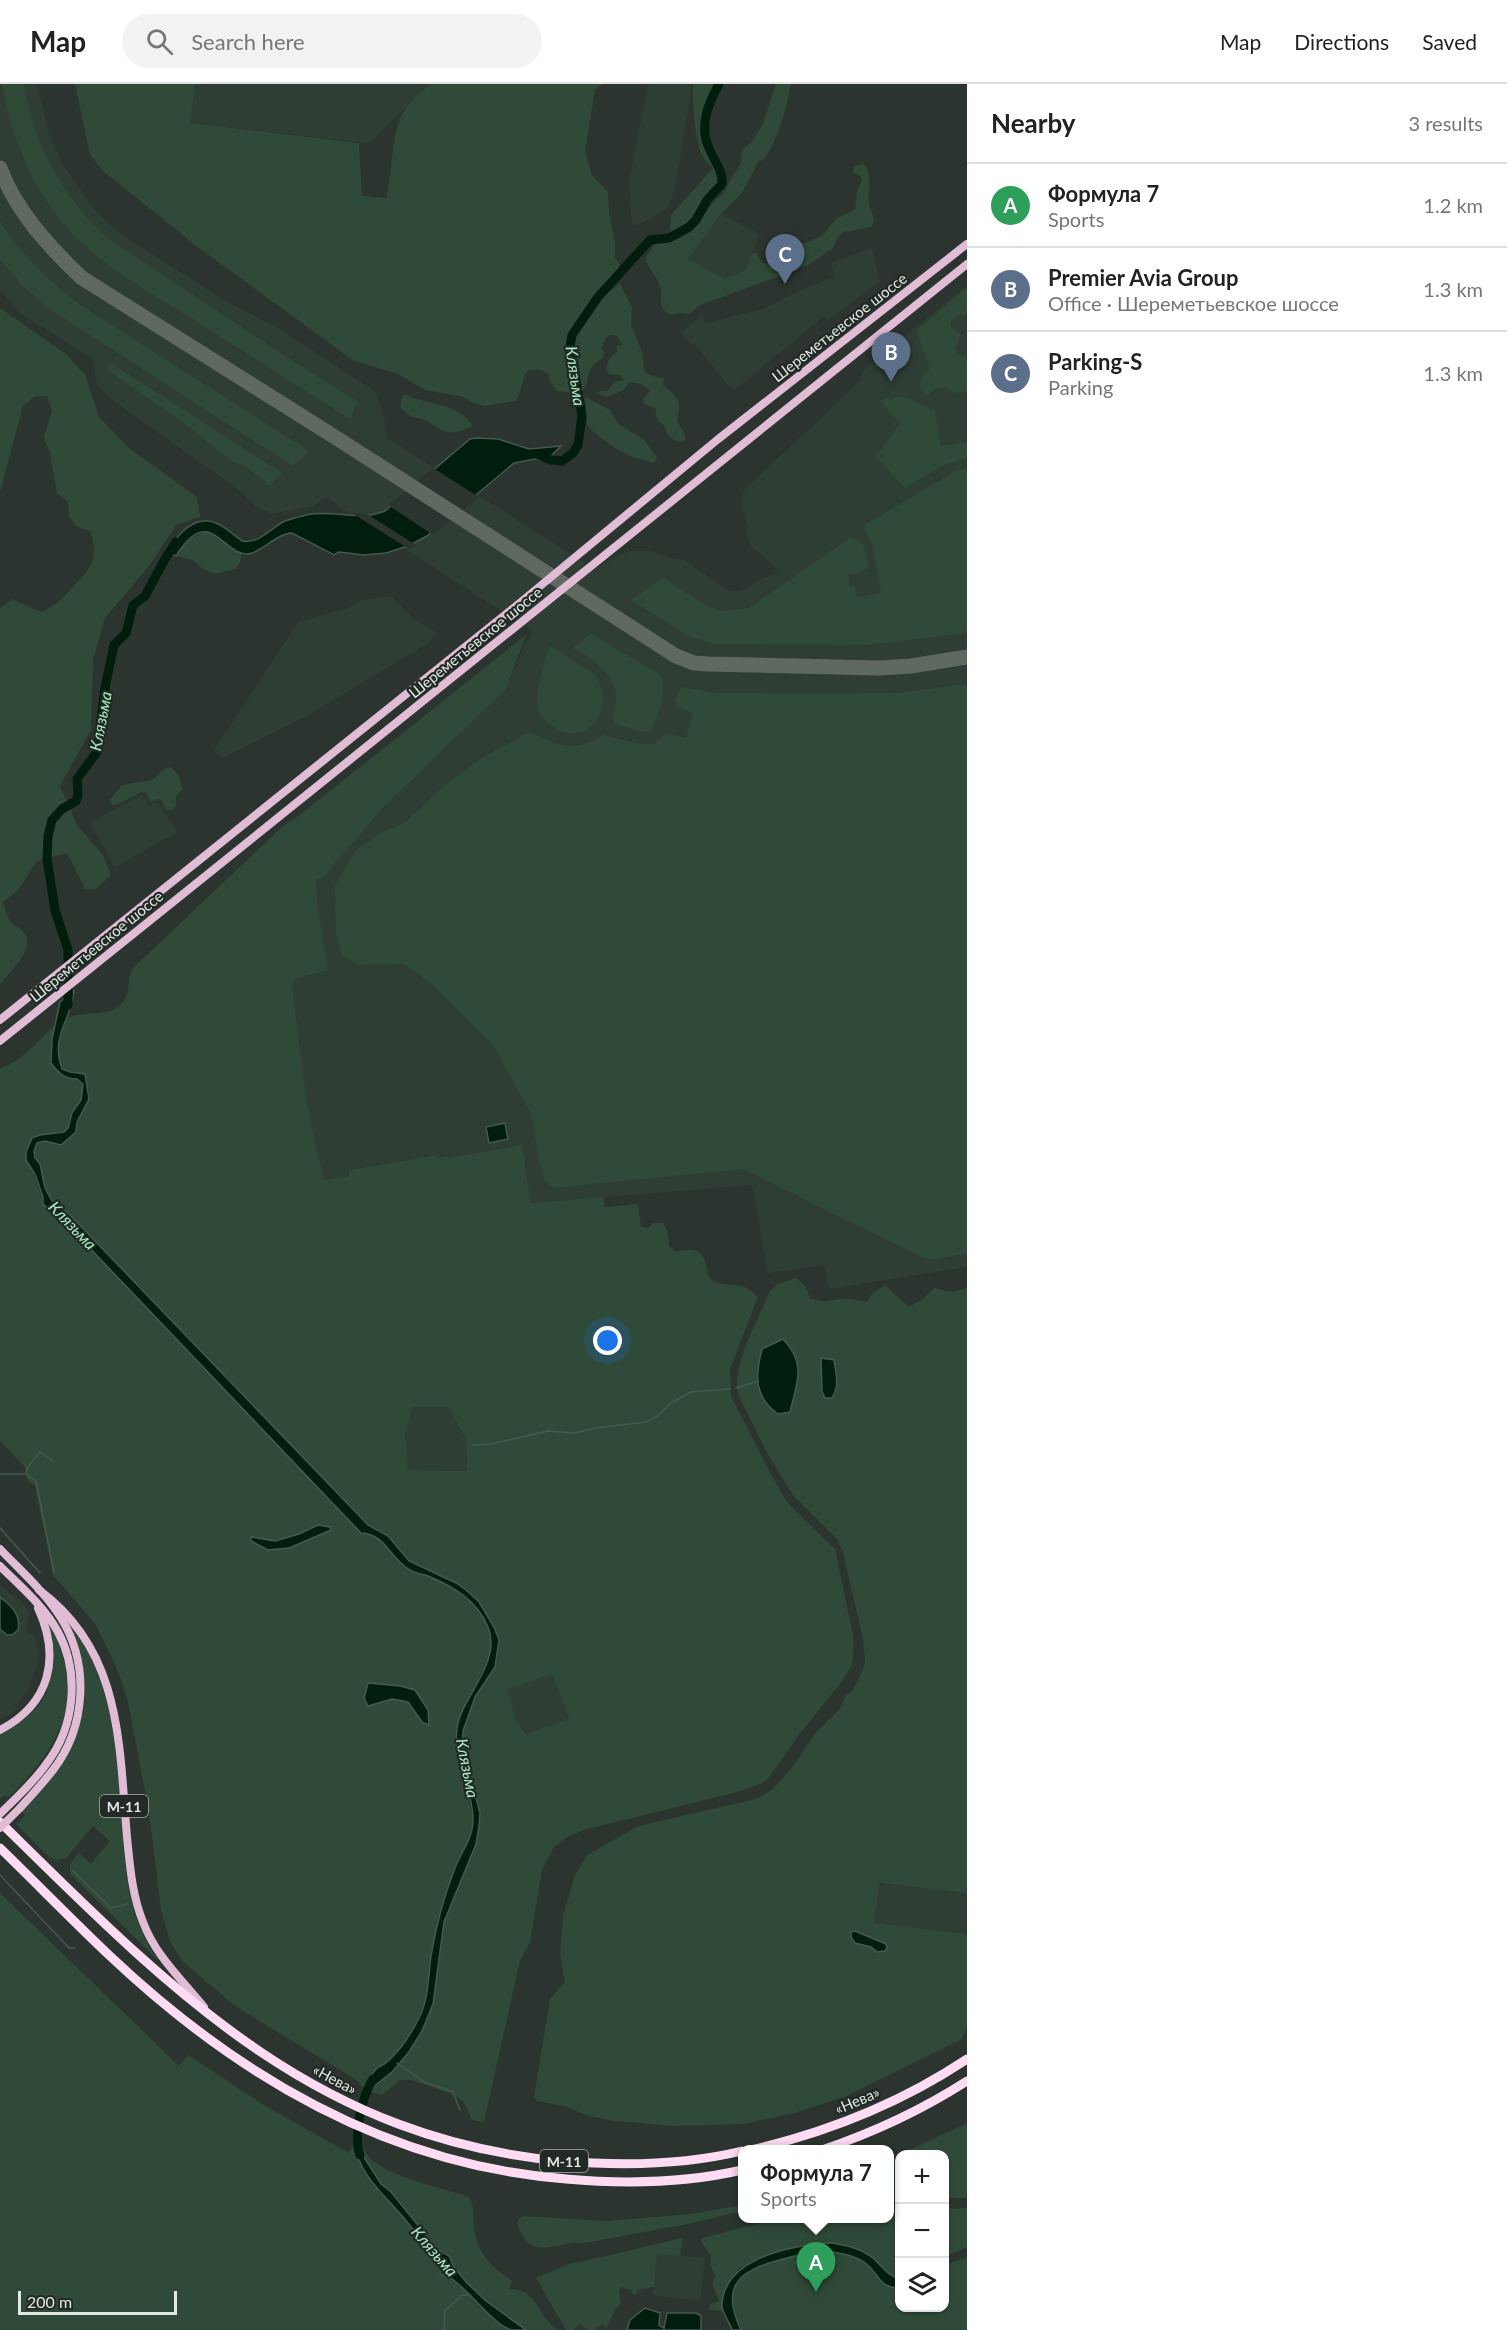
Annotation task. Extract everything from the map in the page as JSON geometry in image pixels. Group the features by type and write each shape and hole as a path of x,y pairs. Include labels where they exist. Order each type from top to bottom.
{"highway":[{"name":"«Нева»","path":"0,1822 122,1942 215,2021 281,2066 348,2104 426,2134 473,2147 539,2158 592,2163 640,2163 679,2161 738,2152"},
{"name":"М-11","path":"0,1848 112,1958 191,2025 262,2076 348,2123 422,2152 504,2172 552,2178 631,2181 681,2179 738,2171"},
{"name":"«Нева»","path":"771,2145 841,2124 898,2100 967,2059"},
{"path":"835,2145 903,2118 967,2081"}],"main road":[{"name":"Шереметьевское шоссе","path":"0,1020 516,606 717,440 967,244"},
{"name":"Шереметьевское шоссе","path":"0,1041 967,264"},
{"name":"М-11","path":"0,1549 39,1590 60,1617 72,1641 79,1667 80,1705 74,1731 61,1758 20,1808 0,1828"},
{"path":"0,1566 34,1599 58,1632 72,1684 71,1704 65,1728 54,1753 0,1814"},
{"name":"М-11","path":"39,1590 58,1604 84,1634 98,1660 109,1689 118,1734 131,1877 143,1924 155,1947 169,1966 215,2021"},
{"path":"0,1730 13,1723 37,1700 45,1685 49,1641 34,1599"}],"shaded area":[{"path":"0,84 35,84 39,90 49,134 63,165 94,209 118,232 224,300 275,326 376,392 387,438 595,569 621,554 631,551 651,551 684,560 729,591 742,590 763,578 780,572 751,546 745,530 748,526 741,505 746,488 861,380 862,372 897,338 903,338 967,285 967,1267 829,1289 824,1265 768,1273 752,1185 531,1203 522,1145 448,1158 438,1158 437,1155 349,1170 350,1176 324,1180 308,1110 292,985 297,978 317,903 316,879 334,863 379,812 506,689 532,631 325,497 314,506 272,514 255,506 236,488 115,402 98,386 94,360 20,313 0,290"},
{"path":"2,84 24,84 35,129 43,150 65,189 93,224 110,240 358,402 350,419 130,280 93,253 75,236 58,218 32,177 14,132"},
{"path":"75,84 195,84 190,123 359,143 362,196 386,198 399,121 409,104 430,84 602,84 595,90 585,152 592,175 608,192 615,258 619,263 618,276 604,286 571,329 566,350 574,390 572,393 557,391 548,373 538,369 527,371 516,401 484,406 464,397 425,390 396,373 354,361 199,248 103,171 90,155"},
{"path":"195,84 430,84 373,140 367,143 190,123"},
{"path":"648,84 691,84 690,100 675,190 668,208 640,224 632,225 629,181"},
{"path":"693,84 716,84 708,100 703,134 717,171 718,186 707,195 698,215 682,229 671,234 671,215 713,168 700,151 696,132"},
{"path":"776,84 791,84 778,133 763,160 759,161 742,193 721,214 688,259 725,279 746,270 752,253 757,253 762,263 772,265 780,258 782,252 822,236 836,219 855,209 862,178 853,172 854,166 864,164 869,178 869,203 874,222 871,227 839,235 833,248 807,266 700,305 689,314 672,315 662,306 660,287 646,257 655,244 680,238 692,231 716,199 723,195 740,165 743,149 752,142 763,123"},
{"path":"721,214 759,234 746,270 725,279 688,259"},
{"path":"0,221 36,266 79,304 309,451 293,466 48,308 24,287 0,260"},
{"path":"872,248 880,281 828,320 824,316 737,388 730,388 694,343 691,345 681,332 701,316 707,323 763,309 803,289 835,277 831,263"},
{"path":"620,283 632,308 631,324 641,349 645,372 665,379 662,384 679,403 678,419 686,439 682,442 675,440 666,432 664,425 658,420 655,408 645,404 643,399 650,391 641,384 630,382 624,390 607,397 597,393 608,391 614,382 624,380 620,375 608,374 606,369 609,359 617,352 617,346 622,345 617,336 611,335 606,338 601,348 604,353 603,358 593,365 583,392 578,359 573,349 573,338 602,298"},
{"path":"967,288 967,314 959,315 951,322 951,327 961,334 955,349 958,354 967,357 967,391 956,392 947,388 936,388 928,395 921,390 920,386 921,379 929,370 917,330"},
{"path":"0,308 66,354 85,375 99,417 129,448 197,497 200,517 176,525 149,566 105,618 93,660 91,730 60,786 77,825 103,855 111,875 96,889 85,889 67,853 37,861 18,890 3,902 9,919 23,932 27,942 19,962 0,984 0,608 12,599 41,612 50,608 84,575 92,563 94,549 90,531 77,527 69,516 68,502 57,493 50,453 44,438 52,411 47,396 34,397 23,406 0,492"},
{"path":"109,363 282,473 270,485 267,485 243,465 235,463 170,413 110,372 107,368"},
{"path":"403,394 459,412 473,426 452,433 411,416 400,407"},
{"path":"585,397 610,410 618,424 643,439 657,457 654,463 633,457 613,447 590,429 587,425"},
{"path":"886,397 891,401 896,397 908,398 935,411 941,446 967,442 967,458 944,465 905,488 876,457 900,423 880,401"},
{"path":"967,468 967,633 865,645 714,644 690,637 631,600 663,578 707,606 721,611 749,608 851,537 863,544 869,568 853,575 848,573 849,586 855,586 857,597 881,593 873,547 864,528 866,524 956,471"},
{"path":"210,532 242,553 239,565 234,569 215,574 203,569 193,560 176,556 190,540"},
{"path":"391,596 414,619 437,633 427,644 301,719 222,758 214,751 298,622 349,608 358,601"},
{"path":"591,634 661,675 663,689 661,703 650,731 644,732 615,724 613,716 616,692 609,676 596,663 573,648"},
{"path":"526,635 506,689 379,812 324,878 316,879 317,903 328,970 297,978 292,985 308,1110 324,1180 349,1176 349,1170 437,1155 438,1158 447,1156 448,1158 522,1145 531,1203 603,1197 605,1207 638,1204 641,1227 648,1228 654,1223 663,1223 667,1230 669,1246 675,1251 699,1252 704,1258 708,1274 714,1281 742,1286 758,1297 730,1369 731,1396 787,1502 835,1549 854,1640 852,1665 844,1679 798,1736 768,1779 761,1784 734,1793 587,1829 567,1837 554,1847 542,1870 530,1942 520,1961 484,2122 472,2120 463,2101 449,2093 412,2080 400,2080 382,2095 368,2091 392,2072 433,2004 444,1922 476,1844 480,1813 462,1747 463,1731 475,1697 495,1667 498,1654 479,1602 409,1561 388,1536 368,1525 70,1215 52,1201 45,1188 40,1164 35,1158 34,1151 37,1143 45,1141 61,1145 76,1132 89,1094 88,1088 78,1073 62,1069 58,1050 59,1038 66,1019 118,1007 126,997 132,969 283,826","holes":["413,1407 448,1407 466,1439 467,1471 408,1470 405,1434","553,1674 569,1719 526,1734 516,1721 508,1689"]},
{"path":"550,646 593,673 600,685 603,697 597,720 589,728 580,732 568,733 555,728 544,719 539,711 539,687"},
{"path":"967,684 967,1254 932,1259 922,1257 744,1169 553,1188 545,1181 531,1114 493,1045 433,985 404,964 360,965 342,955 336,934 335,886 355,851 379,834 406,822 445,785 483,757 530,732 566,746 583,744 603,735 640,744 654,744 664,735 670,734 686,738 693,713 678,707 675,699 681,687 717,693 820,694 896,693"},
{"path":"170,767 178,774 183,789 176,796 176,806 172,810 166,810 162,801 158,799 150,802 146,793 141,792 119,804 112,805 110,800 122,785 153,780 164,769"},
{"path":"142,794 149,805 157,801 177,832 115,867 90,823"},
{"path":"56,1024 52,1039 51,1063 83,1084 81,1100 72,1113 68,1128 64,1133 40,1135 26,1160 47,1208 65,1222 369,1534 384,1542 407,1568 441,1581 470,1600 482,1614 489,1629 492,1645 490,1661 482,1671 459,1718 456,1743 473,1818 471,1835 455,1868 438,1920 426,1997 418,2019 407,2039 386,2064 377,2068 364,2088 355,2079 235,2006 182,1961 170,1941 161,1910 149,1812 128,1702 118,1671 96,1625 53,1575 35,1486 27,1480 25,1467 0,1441 0,1068 23,1056","holes":["368,1683 415,1690 428,1710 429,1725 422,1722 408,1702 392,1699 368,1705"]},
{"path":"796,1278 806,1287 810,1298 815,1300 849,1299 867,1302 872,1294 885,1285 909,1307 923,1299 934,1288 951,1292 967,1288 967,1893 879,1883 874,1923 967,1934 967,2027 962,2039 847,2096 794,2113 744,2124 673,2126 615,2121 589,2116 564,2106 537,2101 534,2097 550,1999 565,1982 560,1955 563,1916 575,1875 587,1855 639,1826 755,1799 772,1790 791,1769 816,1732 839,1710 846,1695 853,1690 865,1661 863,1639 843,1552 837,1539 793,1495 767,1453 738,1394 739,1369 747,1342 770,1291 778,1284","holes":["821,1358 834,1361 837,1390 822,1391","855,1931 882,1942 878,1952 871,1947 859,1945"]},
{"path":"413,1407 448,1407 466,1439 467,1471 407,1470 405,1434"},
{"path":"0,1586 21,1601 29,1612 27,1633 34,1634 40,1657 28,1690 12,1714 0,1719"},
{"path":"62,1615 80,1640 94,1666 104,1693 115,1750 129,1888 136,1917 158,1960 70,1874 70,1864 79,1853 91,1864 110,1841 93,1826 66,1858 56,1860 49,1857 16,1824 25,1816 22,1810 70,1745 84,1709 85,1689 82,1667"},
{"path":"46,1620 59,1646 66,1671 68,1694 64,1716 56,1737 44,1757 9,1797 4,1795 0,1799 0,1734 15,1726 36,1708 48,1686"},
{"path":"554,1674 570,1720 526,1734 516,1721 508,1688"},
{"path":"878,1883 967,1893 967,1934 874,1923"},
{"path":"0,1893 179,2066 188,2055 267,2107 349,2153 355,2142 362,2167 378,2190 409,2223 446,2275 509,2330 0,2330"},
{"path":"967,2123 967,2198 949,2198 949,2150 910,2150"},
{"path":"361,2146 372,2160 391,2172 469,2197 473,2209 476,2238 487,2260 512,2281 509,2289 521,2291 530,2296 557,2330 526,2330 486,2301 467,2283 454,2267 449,2256 438,2250 391,2192 381,2184 365,2159"},
{"path":"895,2156 895,2200 894,2157"},
{"path":"738,2206 738,2212 688,2224 585,2243 542,2248 535,2247 525,2240 517,2224 520,2217 524,2216 606,2221 691,2214"},
{"path":"967,2208 967,2247 949,2255 949,2209"},
{"path":"895,2214 895,2277 886,2273 875,2260 814,2244 784,2250 739,2268 722,2305 723,2311 710,2310 710,2304 719,2301 712,2284 715,2277 710,2263 711,2255 701,2242 702,2238 759,2223 894,2223"},
{"path":"683,2238 680,2256 657,2254 654,2287 640,2289 634,2296 630,2290 621,2287 619,2293 621,2304 616,2308 606,2330 603,2324 596,2330 589,2330 579,2324 574,2330 566,2330 536,2278 566,2265"},
{"path":"825,2251 844,2254 867,2264 884,2281 895,2287 895,2312 949,2312 949,2264 967,2257 967,2330 741,2330 731,2304 733,2290 740,2279 766,2264 798,2255"},
{"path":"657,2253 705,2258 700,2301 653,2295"}],"water":[{"path":"470,439 498,439 529,449 561,446 551,456 549,462 535,459 514,463 427,536 408,546 386,553 364,555 339,552 334,555 292,533 252,553 242,553 233,549 208,532 199,533 188,540 176,556 167,550 188,527 202,521 218,524 242,541 248,541 259,538 283,522 306,515 327,513 355,516 385,511"},
{"path":"74,991 60,1038 59,1057 62,1069 85,1074 89,1099 77,1122 76,1132 61,1145 45,1141 37,1143 34,1151 35,1158 40,1164 45,1188 52,1201 70,1215 368,1525 388,1536 409,1561 456,1583 479,1602 499,1640 495,1667 475,1697 463,1731 462,1747 480,1813 479,1826 476,1844 444,1922 433,2004 422,2031 409,2052 392,2072 368,2091 364,2088 377,2068 386,2063 401,2047 413,2030 422,2010 433,1945 447,1889 472,1828 470,1796 459,1758 456,1732 459,1719 487,1663 491,1639 488,1627 478,1609 456,1590 409,1569 376,1537 361,1533 65,1222 43,1204 43,1197 35,1174 26,1160 26,1152 32,1138 64,1132 68,1128 72,1113 81,1100 83,1084 77,1079 62,1075 51,1063 52,1039 60,1002"},
{"path":"505,1123 508,1139 489,1143 486,1127"},
{"path":"783,1339 795,1357 798,1374 790,1412 778,1414 764,1400 758,1385 758,1368 762,1349"},
{"path":"821,1358 834,1360 837,1384 832,1398 825,1398 822,1391"},
{"path":"318,1525 330,1527 331,1530 289,1548 268,1550 251,1541 251,1537 275,1541 299,1534"},
{"path":"0,1597 12,1607 17,1615 18,1630 12,1635 7,1635 0,1629"},
{"path":"368,1683 415,1690 428,1710 429,1725 422,1722 408,1702 392,1699 368,1706 364,1698"},
{"path":"855,1931 886,1944 887,1948 885,1951 877,1952 871,1947 855,1943 851,1932"},
{"path":"355,2142 361,2146 365,2159 381,2184 391,2192 438,2250 449,2256 454,2267 467,2283 486,2301 526,2330 512,2330 503,2326 457,2283 440,2274 442,2269 439,2264 368,2176 357,2154"},
{"path":"831,2243 863,2252 895,2277 895,2287 882,2282 864,2262 844,2254 819,2252 771,2262 747,2273 739,2280 732,2300 741,2330 732,2330 722,2304 726,2288 735,2275 764,2257 816,2244"},
{"path":"645,2308 660,2313 659,2325 664,2328 667,2313 696,2313 701,2316 701,2330 627,2330 630,2320"}],"pier":[{"path":"433,468 479,497 433,535 388,505"},
{"path":"352,513 367,514 416,545 409,549"}],"waterway":[{"name":"Клязьма","path":"539,455 551,460 562,461 573,453 578,445 582,416 570,347 572,335 598,297 650,240 669,238 689,227 696,220 707,200 722,184 721,174 709,148 705,132 708,107 719,84"},
{"name":"Клязьма","path":"68,1005 68,950 55,910 47,859 48,836 52,820 62,809 76,801 77,779 97,752 105,687 114,645 126,633 133,605 145,596 176,542"},
{"path":"736,1388 758,1381"},
{"path":"472,1445 492,1444 548,1431 574,1433 646,1422 656,1417 671,1403 691,1392 730,1389"},
{"path":"26,1474 27,1468 40,1452 54,1462"},
{"path":"0,1474 26,1474 36,1481 54,1572"},
{"path":"0,1528 40,1573"},
{"path":"73,1871 111,1908 128,1904"},
{"path":"0,1875 69,1948 75,1948"},
{"path":"397,2063 424,2082 453,2092 460,2110"},
{"name":"Клязьма","path":"360,2155 358,2127 365,2095 373,2079"},
{"path":"444,2330 445,2311 462,2295 470,2295"}],"taxiway":[{"path":"0,168 24,214 82,278 676,656 694,663 708,664 879,668 911,666 967,657"}],"place":[{"name":"Parking-S","path":"785,284"},
{"name":"Premier Avia Group","path":"891,382"},
{"name":"Формула 7","path":"816,2292"}]}
